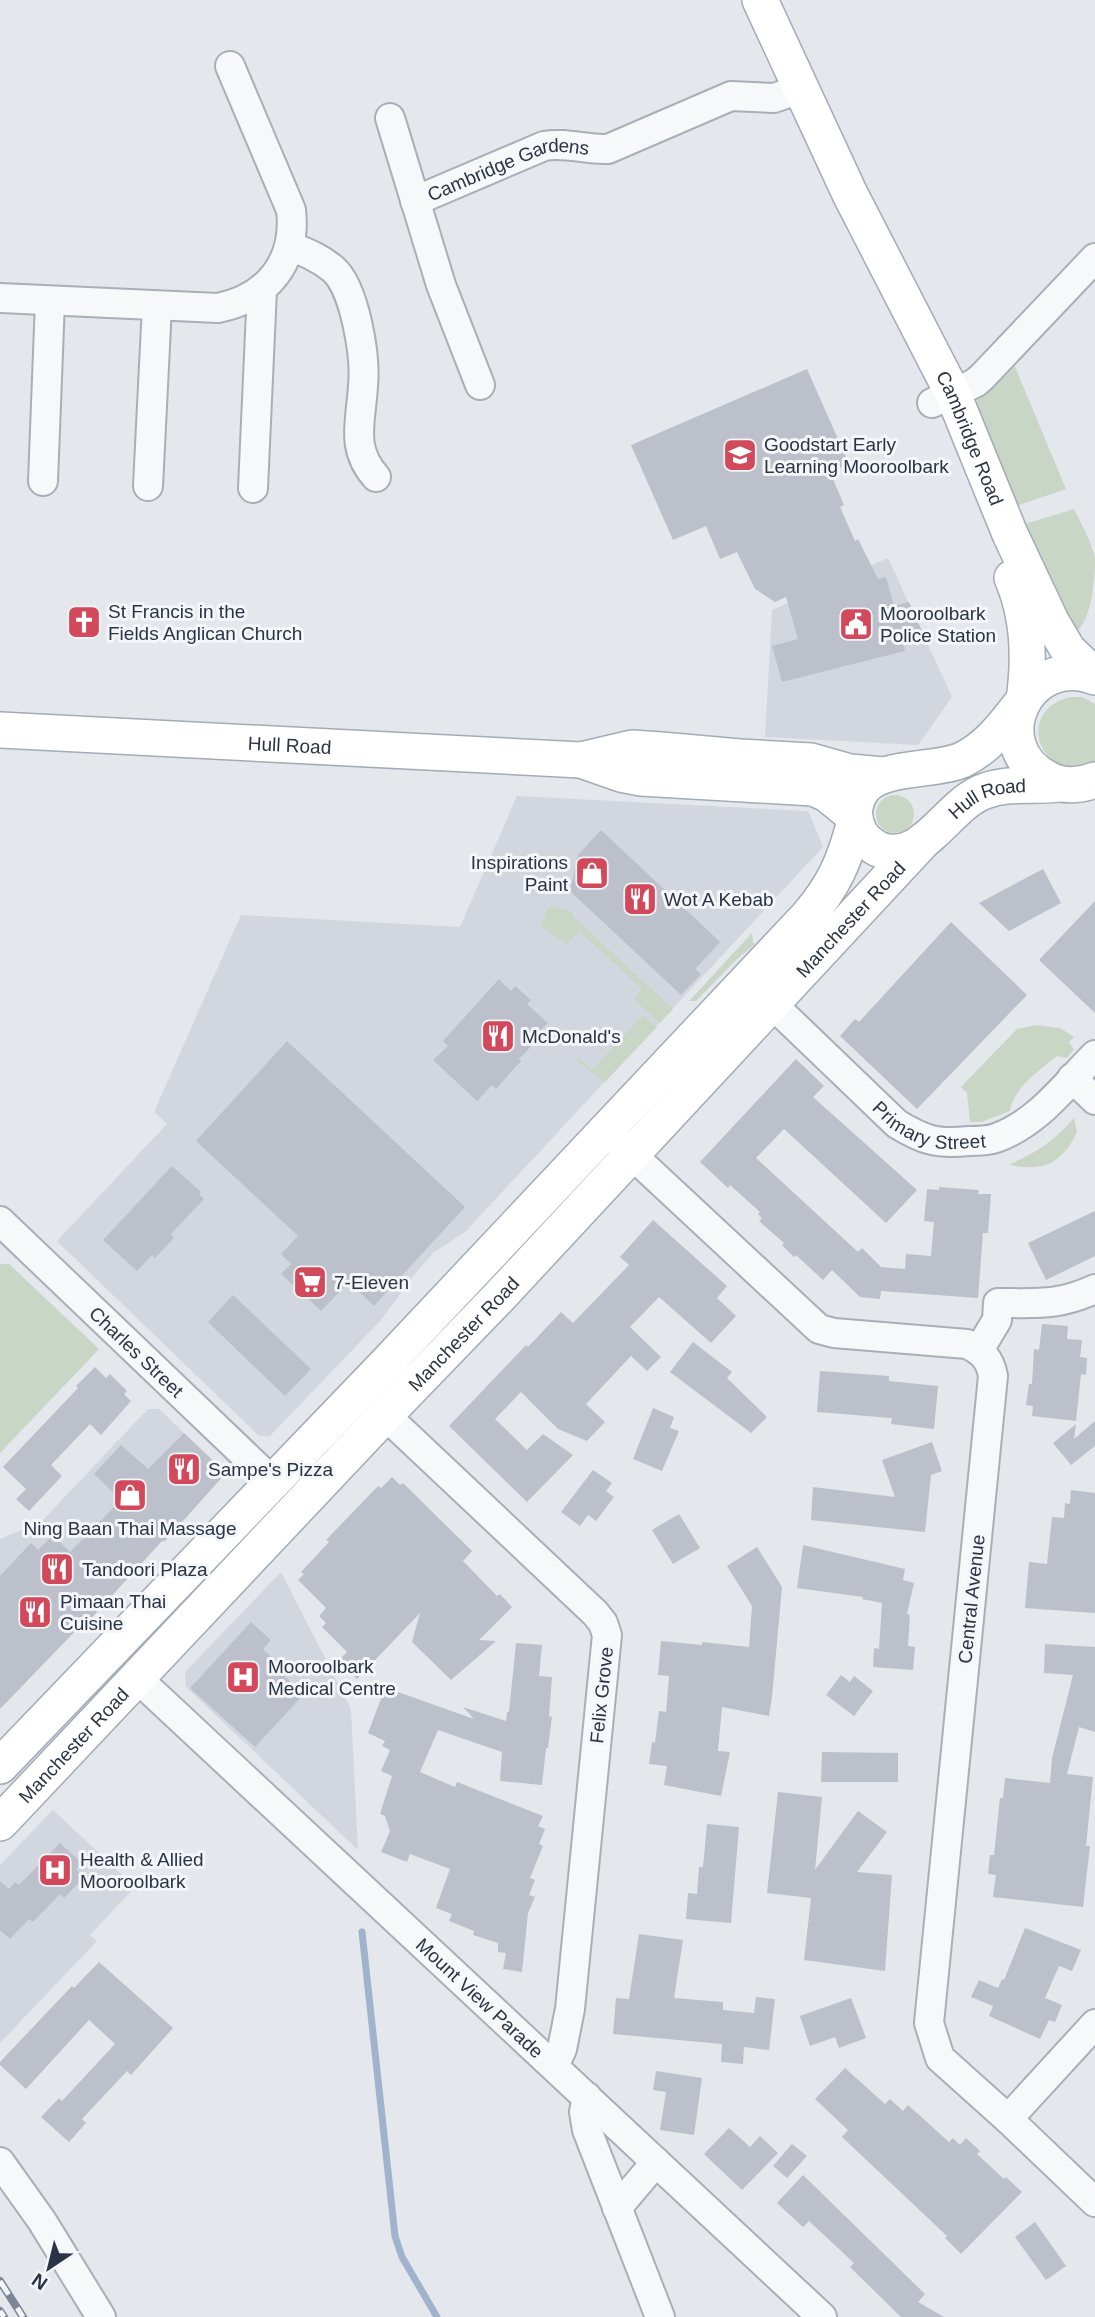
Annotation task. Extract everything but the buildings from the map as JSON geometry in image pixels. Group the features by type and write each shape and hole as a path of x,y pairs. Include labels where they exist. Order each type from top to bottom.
{"main road":[{"name":"Cambridge Road","path":"760,0 943,398 998,526 1062,641 1095,677"},
{"name":"Cambridge Road","path":"998,526 1023,612 1028,656 1016,729 1022,754 1038,774 1079,787"},
{"name":"Hull Road","path":"785,772 817,762 850,772 890,774 961,760 991,740 1035,686 1058,674 1075,673 1095,677"},
{"name":"Hull Road","path":"0,730 582,760 632,748 785,772 807,787 822,791 855,819 864,838 880,850 900,852 911,849 926,839 961,804 983,791 1018,784 1079,787"},
{"name":"Hull Road","path":"890,774 918,783 931,801 934,819 926,839"},
{"path":"855,819 855,803 864,786 890,774"},
{"name":"Manchester Road","path":"0,1766 273,1482 823,898 846,856 855,819"},
{"name":"Manchester Road","path":"0,1823 384,1415 499,1297 926,839"},
{"path":"273,1482 298,1507"}],"street":[{"path":"0,298 218,308 247,300 273,279 290,246 292,210 230,66"},
{"name":"Cambridge Gardens","path":"415,201 544,146 560,144 596,150 608,149 731,96 774,98 800,89"},
{"name":"Cambridge Gardens","path":"390,118 454,323 480,385"},
{"path":"290,246 316,257 335,270 346,290 364,357 358,443 364,464 376,477"},
{"path":"943,398 982,377 1095,258"},
{"path":"253,488 262,289"},
{"path":"43,481 50,300"},
{"path":"148,486 157,306"},
{"name":"Primary Street","path":"772,1004 897,1124 916,1135 937,1142 991,1140 1029,1122 1095,1055"},
{"path":"1072,1078 1095,1100"},
{"path":"606,1130 819,1329 834,1333 954,1342 979,1350 997,1320 998,1303 1051,1303 1073,1299 1095,1289"},
{"name":"Charles Street","path":"0,1222 273,1482"},
{"name":"Central Avenue","path":"979,1350 992,1366 993,1376 929,2023 940,2058 1009,2119 1095,2202"},
{"name":"Felix Grove","path":"384,1415 595,1613 603,1623 607,1635 570,2009 562,2049 554,2066"},
{"name":"Mount View Parade","path":"137,1678 822,2317"},
{"path":"1009,2119 1095,2024"},
{"path":"587,2097 584,2112 587,2130 660,2317"},
{"path":"0,2162 42,2221 101,2317"},
{"path":"617,2208 656,2162"}],"shaded area":[{"path":"888,558 952,697 918,745 765,737 772,610"},
{"path":"517,796 808,811 823,847 465,1232 433,1253 381,1320 270,1436 259,1436 57,1241 167,1124 154,1112 241,915 460,927"},
{"path":"148,1409 159,1409 212,1460 0,1698 0,1539 41,1522"},
{"path":"281,1572 351,1709 358,1850 186,1687 185,1672"},
{"path":"53,1810 135,1887 90,1935 97,1941 0,2043 0,1865"}],"green space":[{"path":"1013,362 1066,489 1019,505 1013,503 974,404"},
{"path":"1074,509 1095,559 1088,611 1079,629 1073,634 1023,527 1025,524"},
{"path":"1070,697 1082,697 1095,704 1095,761 1079,768 1064,767 1051,760 1042,748 1038,733 1041,719 1051,706"},
{"path":"895,795 909,800 914,814 909,828 895,833 881,828 876,814 881,800"},
{"path":"551,906 571,911 574,917 673,1009 660,1023 634,999 642,989 579,931 567,944 541,927"},
{"path":"752,933 755,944 696,1001 689,1001"},
{"path":"643,1015 657,1027 605,1082 577,1061 579,1058 592,1070"},
{"path":"1036,1025 1060,1028 1074,1037 1069,1042 1074,1049 1067,1058 1057,1056 1028,1080 1016,1095 1010,1111 981,1122 970,1122 967,1093 961,1087 1017,1029"},
{"path":"1074,1118 1077,1132 1065,1152 1058,1158 1042,1166 1009,1165 1044,1146"},
{"path":"0,1264 9,1264 99,1349 0,1453"}],"waterway":[{"path":"362,1932 395,2236 402,2257 437,2317"}],"railway":[{"path":"0,2281 23,2317"},
{"path":"0,2311 4,2317"}],"place":[{"name":"Goodstart Early Learning Mooroolbark","path":"740,455"},
{"name":"St Francis in the Fields Anglican Church","path":"84,622"},
{"name":"Mooroolbark Police Station","path":"856,624"},
{"name":"Inspirations Paint","path":"592,873"},
{"name":"Wot A Kebab","path":"640,899"},
{"name":"McDonald's","path":"498,1036"},
{"name":"7-Eleven","path":"310,1282"},
{"name":"Sampe's Pizza","path":"184,1469"},
{"name":"Ning Baan Thai Massage","path":"130,1495"},
{"name":"Tandoori Plaza","path":"57,1569"},
{"name":"Pimaan Thai Cuisine","path":"35,1612"},
{"name":"Mooroolbark Medical Centre","path":"243,1677"},
{"name":"Health & Allied Mooroolbark","path":"55,1870"}]}
